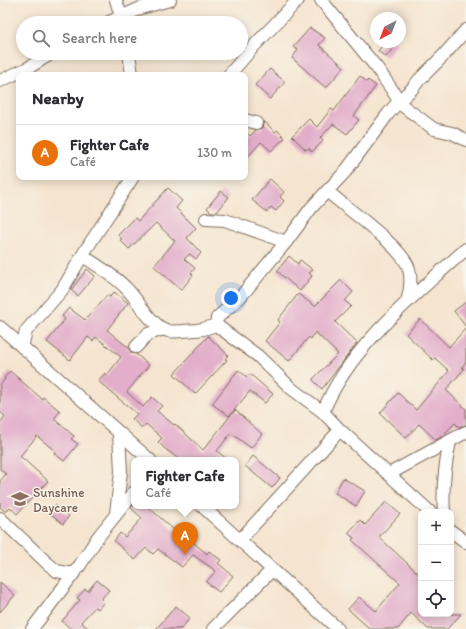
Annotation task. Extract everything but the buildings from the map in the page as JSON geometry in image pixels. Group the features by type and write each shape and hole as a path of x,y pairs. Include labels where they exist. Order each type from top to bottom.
{"street":[{"path":"116,0 121,16"},
{"path":"128,16 141,8 170,0"},
{"path":"248,53 298,0"},
{"path":"321,0 377,68 403,106 434,129 452,133 466,140"},
{"path":"216,325 217,318 242,295 286,242 312,207 345,172 399,101 412,89 466,30"},
{"path":"19,72 41,60"},
{"path":"130,60 132,72"},
{"path":"232,72 242,60"},
{"path":"0,81 16,74"},
{"path":"22,347 26,331 56,298 131,180"},
{"path":"327,191 375,230 405,260 409,268 411,278 407,302"},
{"path":"206,219 225,220 286,242"},
{"path":"324,412 330,396 345,370 369,342 407,302 466,249"},
{"path":"83,256 109,272 117,279 134,296 147,313 164,329"},
{"path":"136,347 148,334 164,329 175,331 201,331 216,325"},
{"path":"216,325 258,356 292,389 324,412 340,430 427,509"},
{"path":"0,327 147,457"},
{"path":"240,540 340,430"},
{"path":"389,474 466,432"},
{"path":"116,513 121,472 119,433"},
{"path":"444,509 444,481 450,441"},
{"path":"32,629 80,565 98,537 131,496"},
{"path":"205,509 338,629"},
{"path":"0,518 57,572 73,574"},
{"path":"454,533 466,542"},
{"path":"213,629 272,570"}],"place":[{"name":"Sunshine Daycare","path":"20,499"},
{"name":"Fighter Cafe","path":"185,555"}]}
